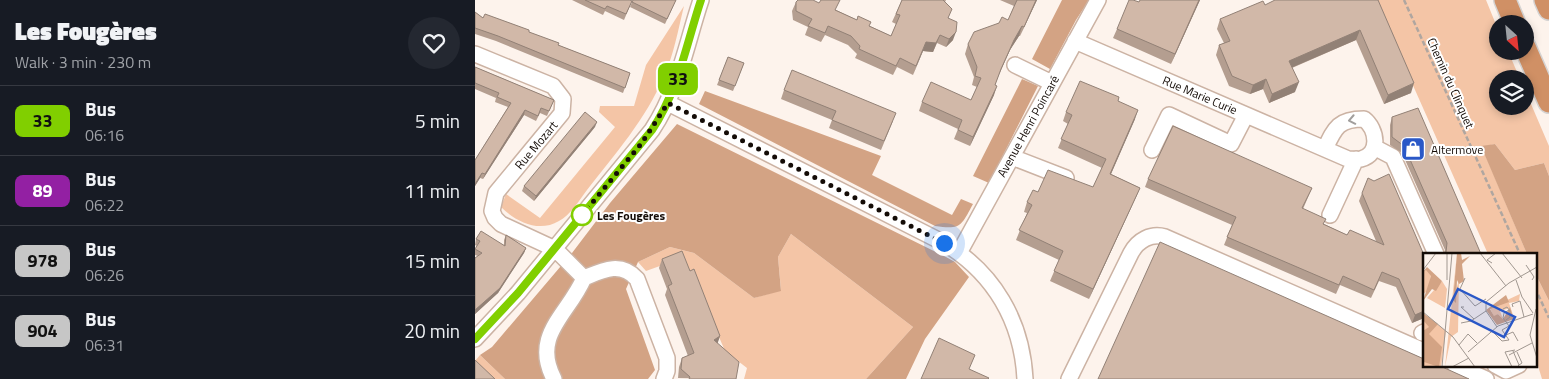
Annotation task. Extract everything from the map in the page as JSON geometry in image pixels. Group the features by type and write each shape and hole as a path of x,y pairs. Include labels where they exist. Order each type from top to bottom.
{"highway":[{"path":"1505,0 1511,15"},
{"path":"1546,0 1549,7"},
{"path":"1531,60 1549,102"}],"street":[{"path":"475,339 502,312 641,144 668,103 685,59 701,0"},
{"name":"Avenue Henri Poincaré","path":"959,253 1098,0"},
{"name":"Rue Marie Curie","path":"1075,41 1348,159 1356,159"},
{"name":"Rue Mozart","path":"475,54 553,86 563,98 562,113 496,193 492,202 495,218 501,224 555,249"},
{"path":"1015,65 1052,83"},
{"path":"668,103 959,253 983,273 1007,308 1021,341 1025,379"},
{"path":"1152,150 1169,115 1231,144 1246,115"},
{"path":"1325,149 1335,129 1351,119 1364,118 1371,124 1375,135 1374,147 1369,154 1356,159 1330,215"},
{"path":"1374,147 1393,157 1436,253"},
{"path":"1012,157 1082,184"},
{"path":"1069,379 1131,253 1141,241 1153,236 1165,237 1423,351"},
{"path":"555,249 584,278"},
{"path":"555,379 547,354 549,332 577,294 584,278 601,270 623,268 637,279 667,358 665,379"},
{"path":"1457,366 1487,379"},
{"path":"1497,366 1506,371 1517,366"}],"path":[{"name":"Chemin du Clinquet","path":"1404,0 1520,253"},
{"path":"1537,292 1549,318"}],"shaded area":[{"path":"1062,0 1089,0 1050,69 1032,59"},
{"path":"1375,0 1486,0 1492,15 1489,15 1489,60 1512,60 1516,70 1489,70 1489,115 1534,115 1534,111 1549,146 1549,176 1544,163 1515,170 1495,144 1482,147 1527,253 1488,253"},
{"path":"684,6 670,59 657,92 629,136 571,211 559,221 544,226 536,226 521,221 501,207 506,194 540,218 615,127 599,112 600,106 634,106 646,65"},
{"path":"1022,79 1038,86 989,183 973,176"},
{"path":"705,91 881,156 872,175 952,215 961,199 973,204 963,222 959,225 955,227 935,226 699,104"},
{"path":"677,124 946,257 955,262 969,277 925,339 906,379 866,379 913,327 791,234 778,257 781,291 754,298 694,253 670,247 638,262 626,289 655,370 648,379 505,379 480,355 492,347 572,253 610,203"},
{"path":"1495,144 1515,170 1544,163 1549,176 1549,301 1537,277 1537,253 1527,253 1481,146"},
{"path":"791,234 913,327 866,379 744,379 747,368 725,351 692,274 682,258 646,271 638,262 670,247 694,253 754,298 781,290 778,257"},
{"path":"1537,277 1549,301 1549,379 1542,379 1537,363"},
{"path":"480,355 505,379 484,379 475,361"}],"building":[{"path":"585,0 632,1 626,14 607,6 605,9"},
{"path":"633,0 676,0 667,19 632,2"},
{"path":"798,0 813,0 819,3 821,0 840,0 835,10 857,20 858,16 871,22 869,26 891,36 900,15 896,14 902,0 943,0 952,9 948,18 957,22 956,32 949,39 940,35 936,43 926,42 916,66 900,58 896,66 859,49 860,46 851,36 828,26 825,33 808,26 812,19 796,11 796,2"},
{"path":"1017,0 1036,0 1024,27 1022,26 1014,40 995,85 997,86 973,137 958,130 962,120 922,102 931,82 971,100 981,78 975,76 977,67 968,44 974,32 999,23 1002,17 1008,20"},
{"path":"1129,0 1139,2 1140,0 1199,0 1175,54 1117,29"},
{"path":"1275,0 1378,0 1414,83 1388,95 1360,30 1289,61 1299,82 1272,94 1266,79 1253,85 1232,76 1219,45 1230,41 1220,19 1263,1 1265,5"},
{"path":"475,12 483,18 485,14 529,30 529,32 559,43 558,45 630,73 625,88 475,28"},
{"path":"728,57 744,63 735,86 719,80"},
{"path":"475,67 554,100 549,111 541,108 538,116 525,110 485,174 482,173 475,184 475,160 511,103 497,97 499,93 475,83"},
{"path":"792,70 896,113 884,141 832,120 836,111 784,90"},
{"path":"1080,81 1119,97 1118,101 1138,110 1110,174 1140,188 1093,289 1054,271 1063,251 1019,230 1032,205 1027,202 1033,190 1038,192 1048,170 1093,187 1106,159 1061,139 1072,115 1066,112"},
{"path":"1418,108 1481,253 1446,253 1447,243 1404,146 1392,137 1392,117"},
{"path":"585,112 597,122 536,196 524,186"},
{"path":"1173,126 1312,188 1302,208 1326,219 1323,224 1347,235 1350,230 1384,245 1362,193 1368,178 1374,181 1389,174 1423,253 1423,311 1415,315 1399,279 1382,272 1374,290 1343,276 1339,285 1227,237 1236,217 1148,179"},
{"path":"481,231 505,246 506,235 526,248 500,288 475,310 475,258 482,253 475,249 480,241 476,239"},
{"path":"1160,242 1423,359 1423,366 1440,366 1469,379 1098,379"},
{"path":"682,251 690,271 694,269 720,336 714,340 739,362 736,379 689,379 690,377 681,369 682,358 694,353 668,286 672,284 662,259"},
{"path":"939,338 975,355 969,369 989,378 921,379"},
{"path":"475,360 495,379 475,379"}],"bus line":[{"name":"33","path":"475,339 502,312 543,264 641,144 662,115 679,77 701,0"}],"place":[{"name":"Altermove","path":"1413,149"},
{"name":"Les Fougères","path":"582,215"}],"route":[{"path":"582,215 652,130 668,103 944,243"}]}
